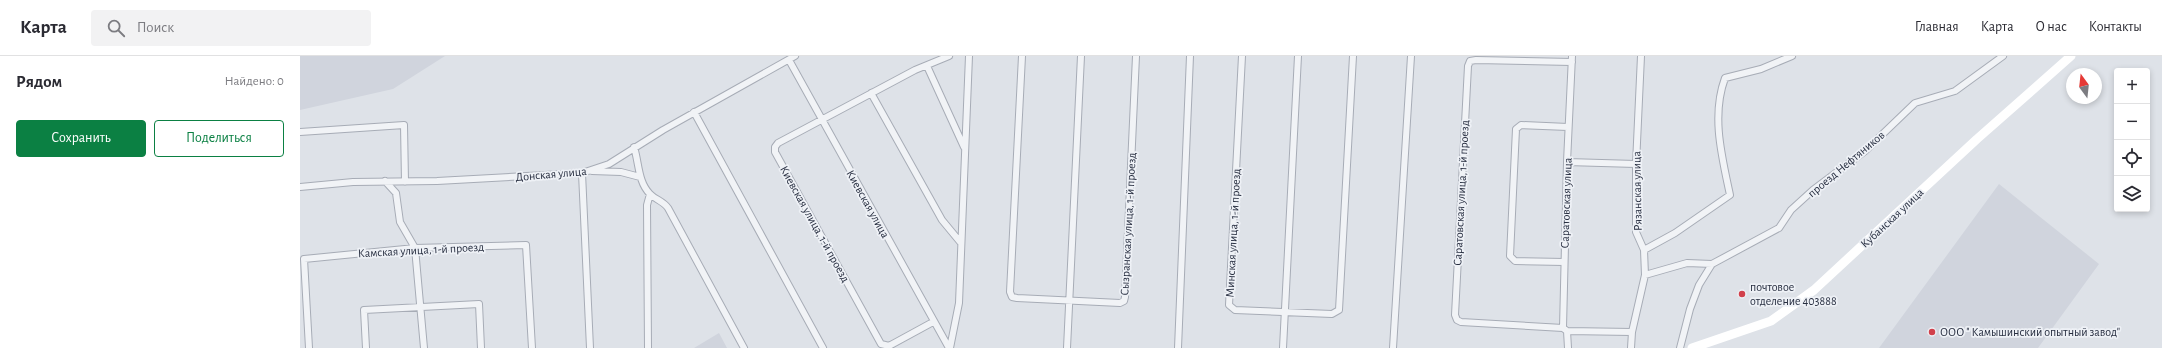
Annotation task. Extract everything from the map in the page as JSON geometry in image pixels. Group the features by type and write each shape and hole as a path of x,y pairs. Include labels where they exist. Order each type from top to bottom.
{"street":[{"name":"Донская улица","path":"300,187 385,181 405,182 585,172 609,164 634,147 694,112 795,56"},
{"name":"Киевская улица, 1-й проезд","path":"933,322 889,346 881,344 775,152 775,147 778,143 870,93 914,70 949,56"},
{"path":"950,348 959,302 964,148 969,56"},
{"name":"Сызранская улица, 1-й проезд","path":"1022,56 1010,292 1012,297 1017,298 1120,303 1124,301 1125,297 1136,56"},
{"path":"1068,348 1081,56"},
{"path":"1178,348 1190,56"},
{"name":"Минская улица, 1-й проезд","path":"1242,56 1229,305 1235,310 1332,314 1339,310 1353,56"},
{"path":"1283,348 1298,56"},
{"path":"1393,348 1411,56"},
{"name":"Рязанская улица","path":"1631,348 1632,332 1645,275 1644,250 1636,232 1636,164 1641,56"},
{"path":"1644,250 1675,233 1730,196 1717,121 1722,87 1725,78 1761,69 1792,56"},
{"name":"проезд Нефтяников","path":"1680,348 1690,309 1699,285 1712,264 1779,228 1791,210 1865,151 1915,103 1956,91 2003,56"},
{"name":"Кубанская улица","path":"1692,348 1771,321 1793,307 1814,290 2066,58"},
{"name":"Саратовская улица","path":"1568,348 1565,330 1564,262 1568,127 1572,59"},
{"name":"Саратовская улица, 1-й проезд","path":"1565,330 1461,322 1457,320 1455,315 1468,66 1470,61 1572,59"},
{"name":"Киевская улица","path":"789,60 933,322 950,348"},
{"path":"927,66 964,148"},
{"path":"870,93 942,220 961,243"},
{"path":"694,112 823,348"},
{"path":"300,132 404,125 405,182"},
{"path":"1564,262 1515,261 1510,256 1516,129 1521,125 1568,127"},
{"path":"634,147 640,177 650,194 663,202 668,208 744,348"},
{"path":"1567,162 1636,164"},
{"path":"590,348 585,172 621,172 640,177"},
{"path":"385,181 396,193 400,222 416,248 422,307 424,348"},
{"path":"648,348 647,205 650,194"},
{"name":"Камская улица, 1-й проезд","path":"310,348 304,259 416,248 526,246 532,348"},
{"path":"1645,275 1687,263 1712,264"},
{"path":"366,348 364,310 479,304 481,348"},
{"path":"1565,330 1632,332"}],"shaded area":[{"path":"300,56 445,56 393,89 300,110"},
{"path":"1999,184 2099,264 2038,348 1879,348"},
{"path":"719,333 727,348 694,348"}],"place":[{"name":"почтовое отделение 403888","path":"1742,294"},
{"name":"ООО \" Камышинский опытный завод\"","path":"1932,332"}]}
